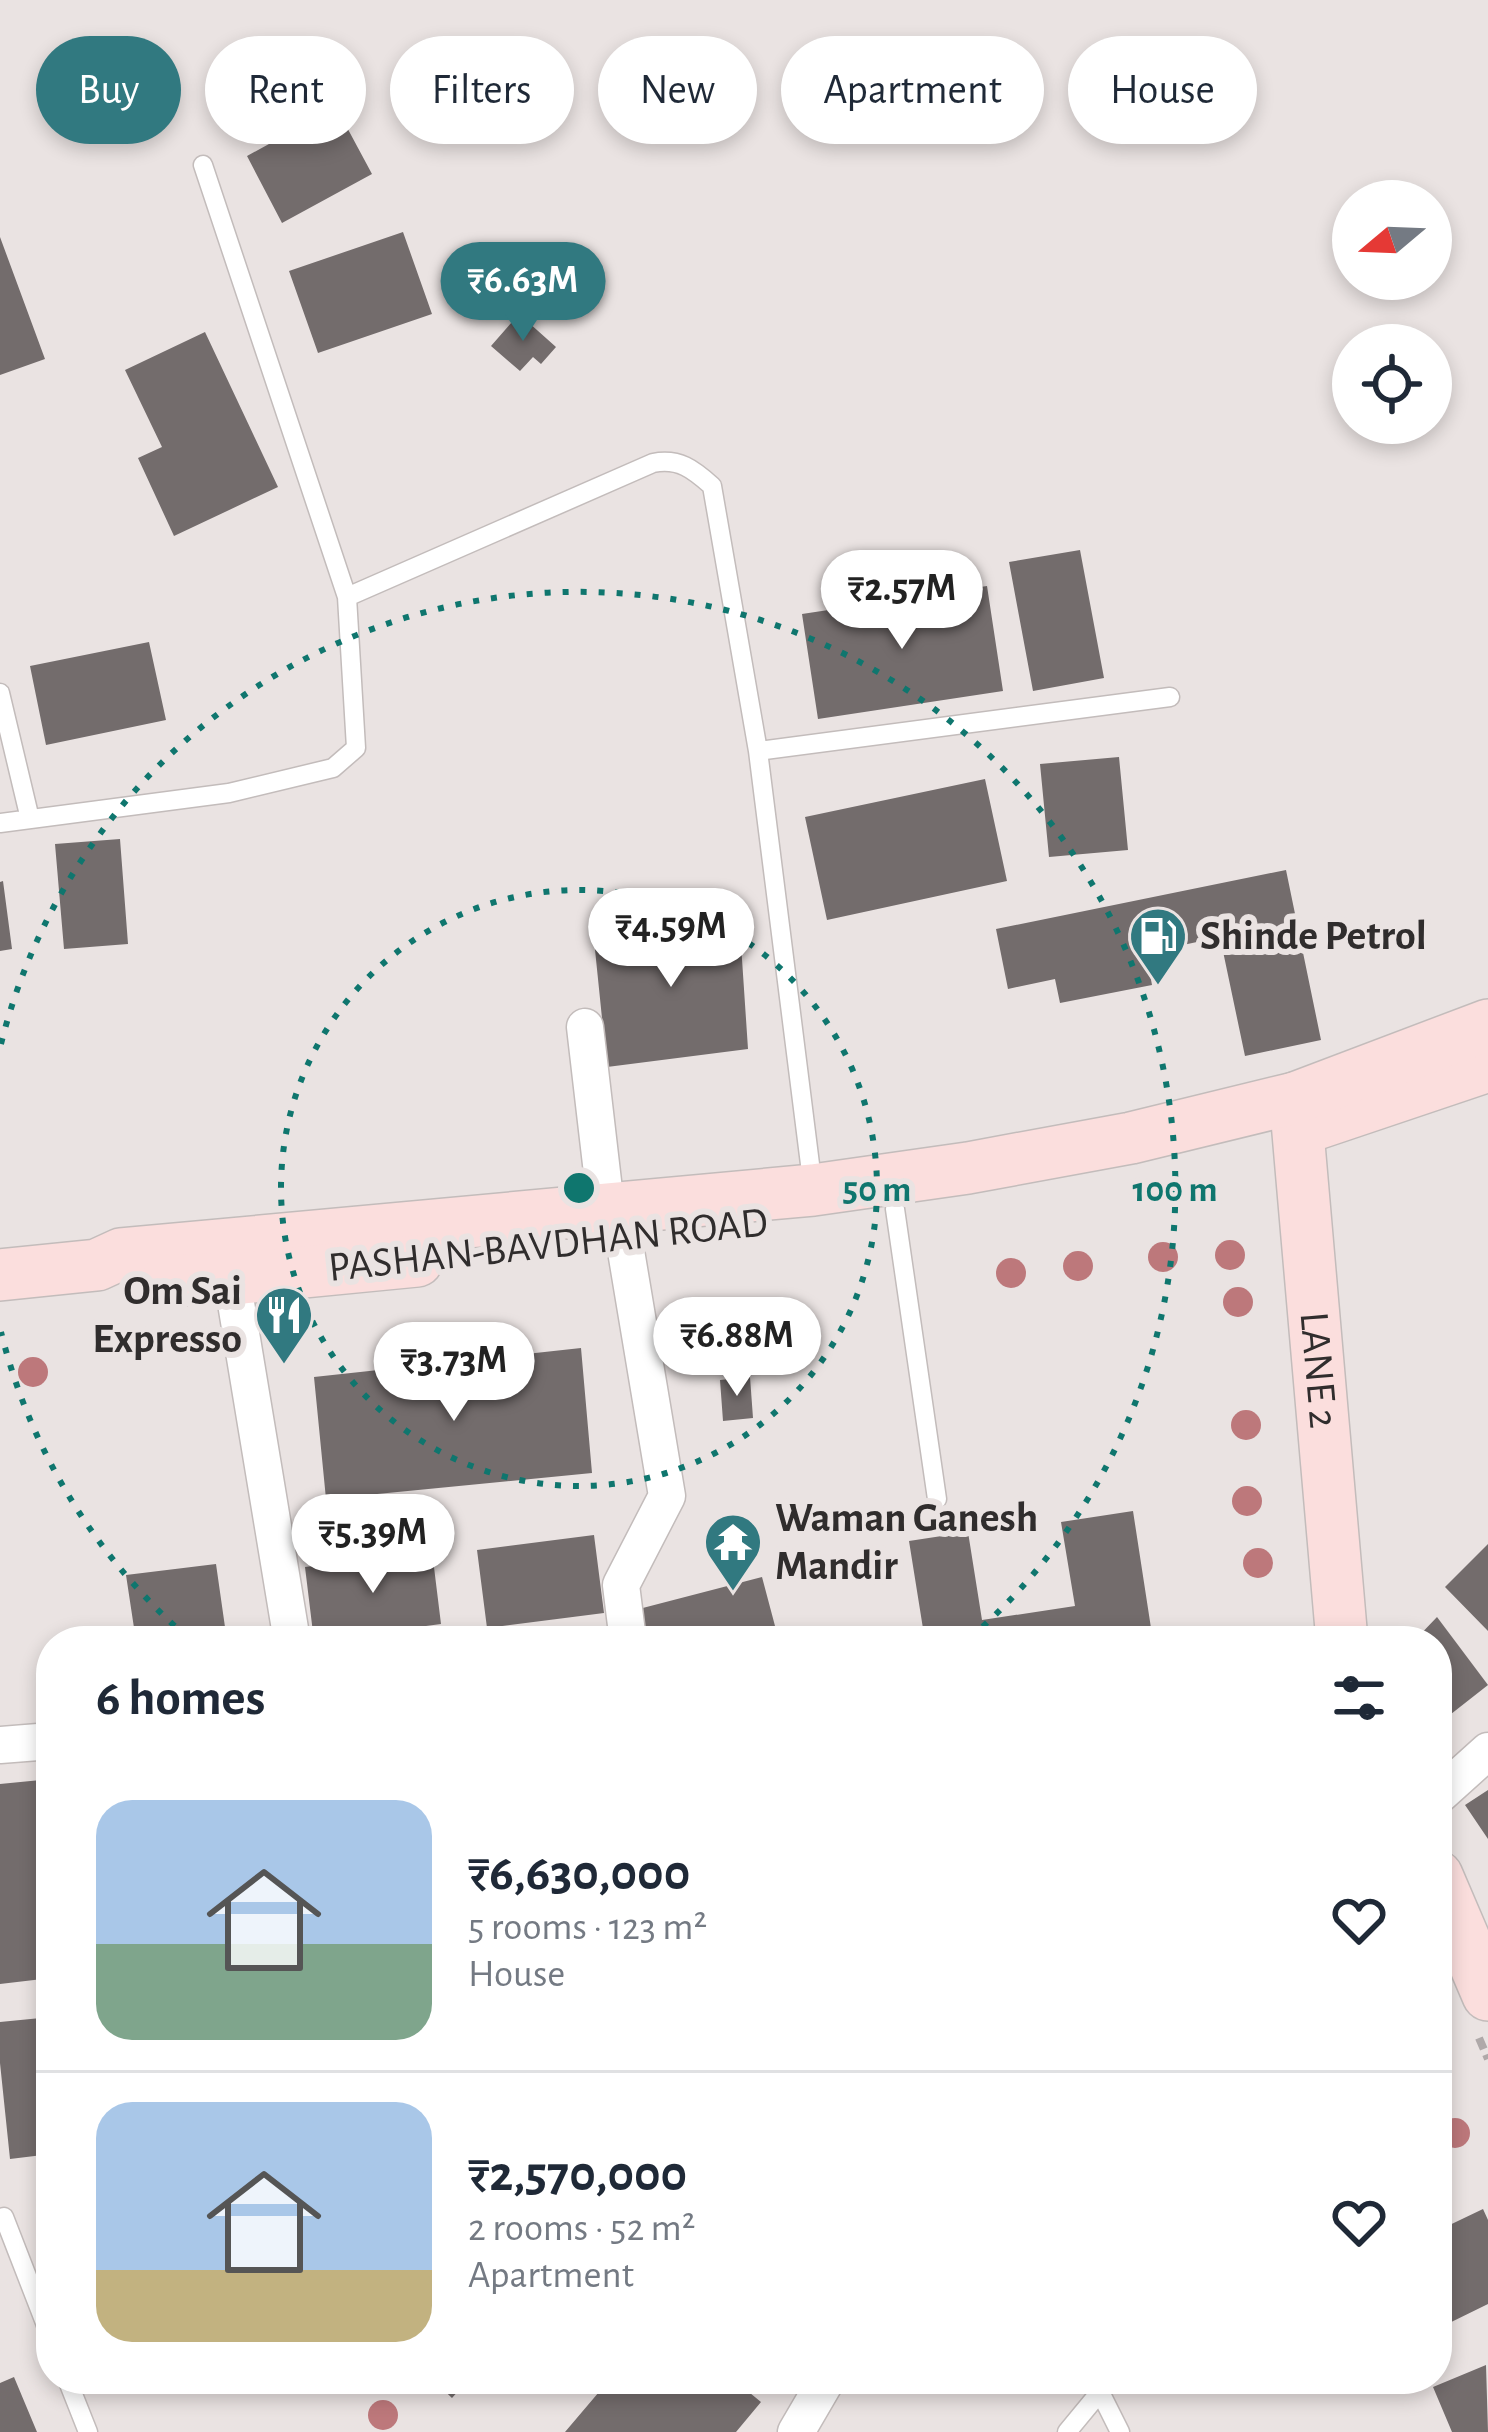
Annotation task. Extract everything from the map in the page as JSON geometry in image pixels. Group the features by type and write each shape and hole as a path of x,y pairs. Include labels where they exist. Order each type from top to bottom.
{"main road":[{"name":"PASHAN-BAVDHAN ROAD","path":"0,1274 97,1265 142,1252 969,1201 1217,1151 1488,1025"},
{"name":"PASHAN-BAVDHAN ROAD","path":"97,1265 118,1277 141,1281 232,1279 1296,1114 1488,1066"},
{"name":"LANE 2","path":"1296,1114 1341,1626"},
{"path":"1452,1912 1488,1995"}],"street":[{"path":"585,1027 615,1223 667,1496 621,1586 626,1626"},
{"path":"232,1279 290,1626"},
{"path":"0,1745 36,1742"},
{"path":"1452,1783 1488,1751"},
{"path":"796,2432 818,2394"}],"lane":[{"path":"0,823 229,793 342,764 356,748 347,597 203,165"},
{"path":"347,597 653,463 683,464 712,486 758,752 813,1190"},
{"path":"0,693 29,819"},
{"path":"758,752 1170,698"},
{"path":"895,1208 937,1499"},
{"path":"4,2218 36,2300"},
{"path":"73,2394 88,2432"},
{"path":"1067,2432 1093,2394"},
{"path":"1102,2394 1120,2432"}],"building":[{"path":"269,144 356,144 372,174 282,223 247,156"},
{"path":"403,232 432,314 318,353 289,271"},
{"path":"0,237 45,359 0,375"},
{"path":"519,314 556,347 541,364 533,357 520,371 491,346"},
{"path":"205,332 278,487 174,536 138,458 162,447 125,370"},
{"path":"1080,550 1104,678 1033,691 1009,562"},
{"path":"987,586 1003,691 818,719 802,614"},
{"path":"149,642 166,720 46,745 30,666"},
{"path":"1119,757 1128,850 1049,857 1040,764"},
{"path":"985,779 1007,881 827,920 805,817"},
{"path":"120,839 128,944 64,949 55,844"},
{"path":"1286,870 1321,1040 1245,1056 1220,937 1146,953 1152,985 1060,1003 1055,979 1008,989 996,929"},
{"path":"0,882 12,949 0,951"},
{"path":"739,914 748,1049 607,1067 593,930"},
{"path":"581,1348 592,1473 326,1499 314,1377"},
{"path":"750,1377 753,1418 723,1421 720,1380"},
{"path":"1133,1511 1151,1626 923,1626 909,1541 968,1532 982,1620 1075,1606 1061,1522"},
{"path":"594,1535 604,1613 487,1626 477,1550"},
{"path":"1488,1544 1488,1631 1445,1587"},
{"path":"432,1551 441,1624 312,1626 305,1567"},
{"path":"216,1564 225,1626 134,1626 126,1575"},
{"name":"Waman Ganesh Mandir","path":"762,1577 775,1626 639,1626 635,1610"},
{"path":"1452,1637 1488,1685 1452,1713"},
{"path":"36,1780 36,1980 0,1984 0,1784"},
{"path":"1488,1790 1488,1839 1465,1805"},
{"path":"36,2018 36,2156 10,2159 0,2022"},
{"path":"1483,2209 1488,2220 1488,2304 1452,2322 1452,2224"},
{"path":"1486,2365 1488,2432 1452,2432 1436,2394 1452,2394 1452,2379"},
{"path":"14,2377 37,2432 0,2432 0,2383"},
{"path":"597,2394 751,2394 761,2402 736,2432 565,2432"}],"place":[{"name":"Shinde Petrol","path":"1158,987"},
{"name":"Om Sai Expresso","path":"284,1366"},
{"name":"Waman Ganesh Mandir","path":"733,1593"}]}
